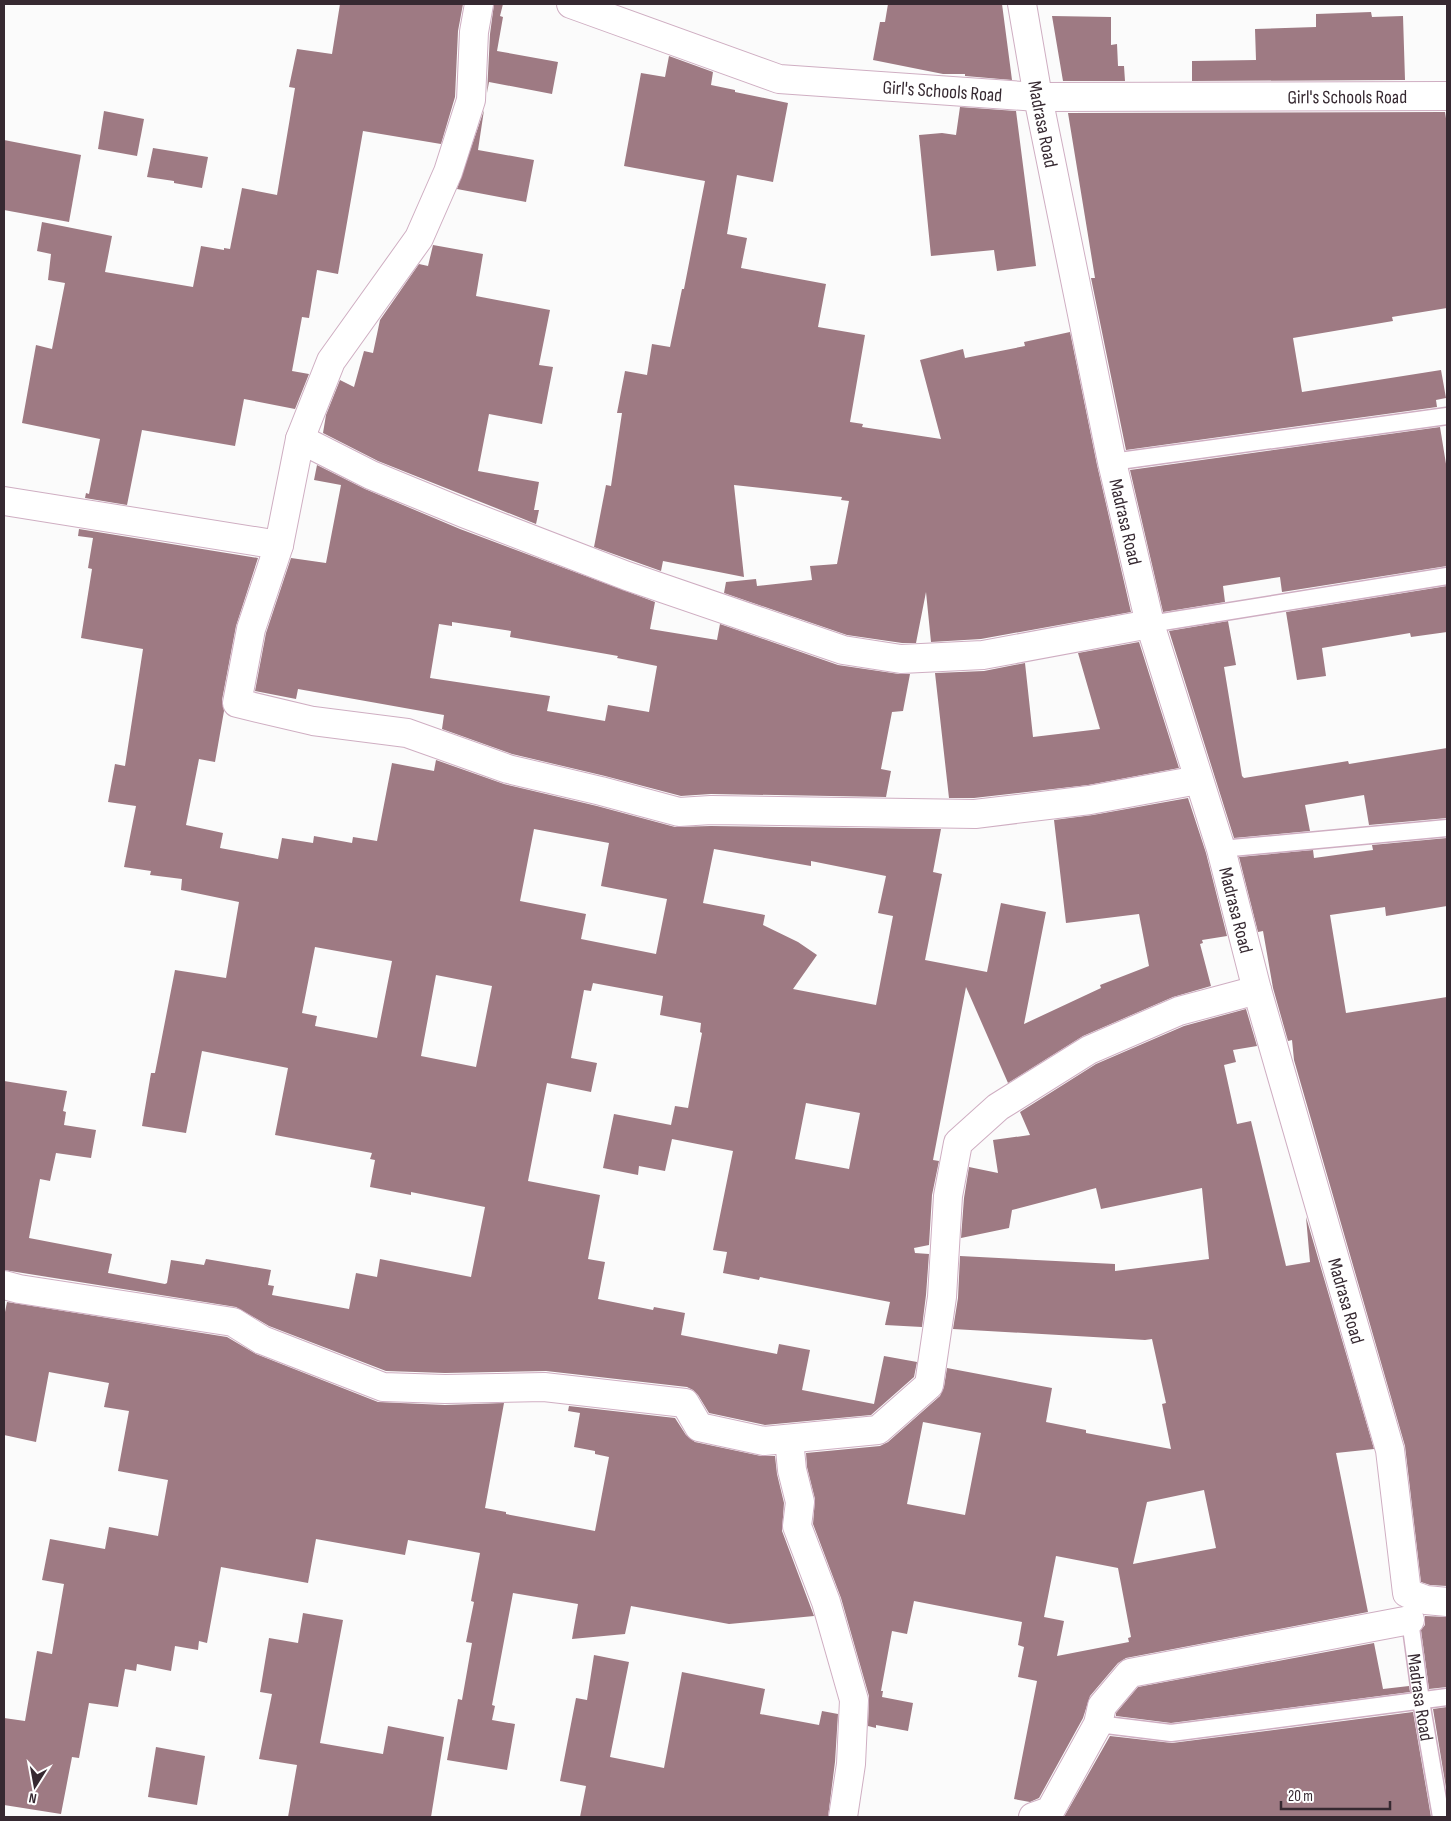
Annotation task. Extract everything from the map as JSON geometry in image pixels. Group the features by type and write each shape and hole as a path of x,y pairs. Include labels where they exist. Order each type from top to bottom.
{"street":[{"path":"479,4 474,32 471,100 448,172 418,238 331,361 300,439 278,545 251,629 237,703 313,721 407,733 508,769 600,790 680,812 711,810 975,814 1090,800 1198,780"},
{"name":"Girl's Schools Road","path":"571,4 779,79 1038,97 1447,96"},
{"name":"Madrasa Road","path":"1022,4 1038,97 1112,462 1150,624 1221,849 1257,990 1390,1450 1407,1593"},
{"path":"300,439 371,475 493,525 668,591 843,650 901,659 983,655 1150,624"},
{"path":"4,501 278,545"},
{"path":"4,1285 19,1289 232,1322 262,1340 383,1387 445,1389 544,1387 685,1403 699,1427 764,1441 878,1430 929,1384 942,1297 948,1196 958,1143 998,1107 1089,1050 1180,1011 1257,990"},
{"path":"789,1439 792,1470 800,1502 797,1526 826,1602 854,1700 851,1764 843,1817"},
{"path":"1407,1593 1426,1600 1447,1602"},
{"path":"1033,1817 1050,1810 1098,1724 1102,1706 1130,1673 1410,1620"}],"lane":[{"path":"1112,462 1447,416"},
{"path":"1150,624 1447,576"},
{"path":"1221,849 1447,828"},
{"name":"Madrasa Road","path":"1407,1593 1421,1701 1441,1817"},
{"path":"1098,1724 1171,1733 1447,1698"}],"building":[{"path":"340,4 463,4 458,31 455,97 441,144 363,131 338,274 317,270 309,318 302,317 292,371 309,374 295,409 244,399 235,446 142,430 127,505 85,498 86,493 89,494 100,439 22,423 36,345 52,349 65,283 48,280 51,254 37,251 42,222 112,236 105,272 193,287 201,246 224,250 224,248 230,249 242,188 277,195 295,88 289,87 297,49 332,54"},
{"path":"494,4 503,4 500,16 503,17 497,51 558,62 552,94 489,82 487,93 490,34"},
{"path":"888,4 1002,4 1012,80 965,76 965,74 943,74 873,60 880,22 885,22"},
{"path":"1371,12 1372,17 1403,16 1405,80 1192,81 1192,61 1256,60 1255,29 1316,27 1316,14"},
{"path":"1052,16 1111,17 1111,45 1117,44 1118,66 1124,66 1125,81 1063,81"},
{"path":"669,56 713,72 711,85 788,103 773,182 737,175 727,234 747,238 741,268 826,284 818,327 865,335 850,422 863,424 862,427 941,439 920,360 963,349 965,358 1025,346 1024,342 1070,332 1097,465 1131,612 981,639 931,642 926,592 916,643 902,643 847,635 724,593 726,582 756,579 757,586 812,580 810,566 837,564 849,501 841,500 842,497 734,485 744,577 663,561 661,571 594,547 606,485 611,486 622,413 617,413 625,371 647,375 652,344 670,347 682,289 684,289 705,181 624,166 641,73 665,77"},
{"path":"960,107 1016,111 1036,266 997,271 994,250 931,256 919,135 942,133 956,135"},
{"path":"484,110 478,150 534,160 526,202 457,189"},
{"path":"104,111 144,119 137,156 98,149"},
{"path":"1445,112 1447,125 1447,308 1392,317 1393,321 1293,338 1302,392 1441,370 1446,398 1436,400 1437,407 1126,450 1091,278 1095,278 1068,113"},
{"path":"4,140 81,155 69,222 4,210"},
{"path":"153,148 208,157 202,188 147,177"},
{"path":"433,245 483,254 476,296 550,310 539,365 553,367 542,424 489,414 478,471 539,482 534,510 539,510 536,524 378,461 323,433 326,415 340,380 354,387 364,351 373,353 380,320 419,264 428,266"},
{"path":"1440,427 1447,470 1447,566 1282,592 1280,577 1223,586 1225,602 1163,612 1130,470"},
{"path":"317,465 365,489 460,529 655,602 650,629 717,640 720,624 838,665 910,674 903,711 892,712 881,769 891,771 886,797 711,794 681,796 512,754 442,729 444,715 298,689 296,699 255,691 266,633 291,558 326,563 341,485 314,480","holes":["452,622 511,631 510,637 618,656 617,658 657,666 649,712 608,705 605,721 547,711 550,696 430,678 439,624 452,626"]},
{"path":"79,529 258,558 236,626 222,700 224,711 215,762 199,759 186,825 223,833 220,848 278,859 282,838 313,843 314,836 352,843 353,837 377,841 392,763 434,771 436,760 504,784 675,827 941,829 933,872 942,874 925,960 987,972 1001,903 1046,912 1024,1024 1101,988 1100,985 1149,966 1139,914 1066,923 1054,820 1188,798 1206,853 1227,936 1202,940 1203,943 1200,944 1211,986 1173,997 1083,1036 1008,1083 966,987 933,1160 939,1161 932,1195 929,1245 914,1248 915,1253 929,1254 922,1327 885,1325 890,1302 760,1277 759,1280 723,1273 727,1252 713,1250 733,1151 672,1139 665,1171 639,1166 638,1175 603,1168 614,1114 671,1125 675,1106 688,1108 702,1033 700,1032 701,1023 660,1015 663,996 593,983 591,991 584,990 571,1058 597,1063 591,1092 547,1083 528,1181 600,1195 588,1259 605,1262 598,1299 653,1310 654,1307 685,1313 681,1335 777,1354 779,1344 810,1350 802,1390 874,1404 884,1356 917,1362 914,1377 871,1415 765,1425 709,1413 698,1395 687,1387 546,1371 445,1373 386,1371 269,1326 236,1307 4,1270 4,1081 67,1091 63,1111 66,1112 64,1125 96,1130 91,1158 56,1153 50,1181 40,1179 29,1238 112,1254 108,1273 165,1284 167,1283 171,1260 204,1265 206,1259 271,1270 268,1285 274,1286 272,1295 349,1309 356,1273 377,1277 380,1259 471,1277 485,1207 411,1192 411,1195 370,1187 375,1160 370,1159 372,1153 275,1135 288,1068 202,1051 186,1133 142,1126 151,1073 155,1073 175,970 226,978 239,902 181,890 182,879 150,875 151,871 124,867 136,806 108,802 115,764 125,766 143,649 81,638 92,569 88,568 93,538 78,536","holes":["534,829 609,843 601,886 667,899 656,954 581,939 586,914 520,901","714,849 811,866 811,861 886,876 878,913 893,916 876,1005 793,989 817,955 798,942 763,925 765,915 703,903","315,947 392,961 377,1038 315,1026 317,1016 302,1013","436,975 492,986 476,1067 421,1056","806,1103 860,1113 849,1169 795,1159"]},
{"path":"1447,586 1447,632 1411,637 1410,633 1322,648 1326,676 1297,680 1286,612"},
{"path":"1228,621 1236,665 1224,667 1242,776 1244,778 1348,761 1349,764 1447,748 1447,818 1369,825 1364,795 1305,805 1310,831 1234,838 1169,631"},
{"path":"1139,642 1179,768 1088,785 974,798 949,798 935,673 984,671 1025,663 1033,737 1100,729 1078,653"},
{"path":"1447,838 1447,906 1386,916 1385,907 1330,915 1346,1013 1447,997 1447,1586 1430,1585 1421,1582 1405,1446 1294,1060 1292,1040 1288,1041 1273,988 1263,931 1258,932 1239,857 1313,850 1314,858 1373,850 1372,845"},
{"path":"1246,1009 1257,1046 1233,1050 1236,1062 1224,1065 1237,1124 1251,1121 1286,1266 1310,1262 1306,1217 1374,1449 1336,1453 1368,1612 1126,1658 1118,1663 1090,1696 1083,1718 1039,1798 1030,1802 1014,1799 1037,1681 1018,1677 1024,1647 1018,1645 1022,1622 914,1601 907,1634 892,1631 881,1691 883,1691 882,1697 913,1703 908,1731 876,1725 876,1728 868,1726 869,1696 841,1598 813,1524 815,1499 807,1467 806,1453 880,1446 888,1442 940,1396 944,1387 947,1368 1052,1388 1046,1422 1086,1430 1086,1433 1171,1449 1162,1404 1166,1403 1152,1339 953,1329 958,1298 960,1256 1115,1264 1115,1271 1209,1259 1202,1188 1101,1209 1096,1188 1012,1210 1009,1228 961,1238 969,1167 998,1173 993,1140 1030,1135 1020,1112 1096,1064 1184,1026","holes":["923,1422 981,1433 965,1515 907,1504","1204,1490 1216,1548 1133,1564 1147,1502","1056,1556 1118,1568 1131,1637 1128,1638 1129,1642 1057,1656 1064,1621 1044,1617"]},
{"path":"7,1302 227,1337 256,1354 378,1402 445,1405 504,1403 485,1508 506,1512 506,1514 595,1531 609,1457 595,1454 595,1451 574,1447 580,1413 568,1411 569,1406 675,1418 686,1435 695,1442 761,1456 775,1456 784,1503 782,1531 814,1616 729,1624 631,1606 625,1634 572,1639 578,1604 513,1593 492,1705 495,1706 492,1720 515,1724 507,1770 447,1760 458,1699 462,1700 472,1643 466,1642 474,1602 471,1601 480,1553 408,1540 405,1555 316,1539 308,1583 221,1567 207,1643 199,1641 198,1650 175,1646 171,1671 137,1664 136,1671 125,1669 118,1707 89,1703 79,1758 72,1757 61,1814 4,1805 4,1718 25,1721 37,1651 52,1654 64,1584 42,1580 50,1539 105,1549 109,1527 158,1536 168,1480 118,1471 129,1411 104,1407 109,1383 49,1372 36,1442 4,1435 4,1317"},
{"path":"303,1613 343,1620 320,1743 383,1754 388,1726 444,1737 431,1817 288,1817 297,1765 259,1759 272,1694 260,1692 269,1638 298,1643"},
{"path":"1425,1616 1447,1617 1447,1687 1429,1689 1421,1630 1425,1625"},
{"path":"1374,1643 1383,1689 1409,1686 1410,1692 1171,1723 1116,1716 1116,1713 1138,1687"},
{"path":"594,1655 629,1662 610,1757 664,1768 682,1672 765,1689 760,1714 819,1725 822,1711 838,1714 835,1762 828,1817 580,1817 586,1786 560,1781 576,1698 587,1700"},
{"path":"1447,1707 1447,1794 1433,1709"},
{"path":"1413,1712 1431,1817 1064,1817 1110,1736 1172,1743"},
{"path":"156,1747 205,1756 197,1805 148,1797"}]}
